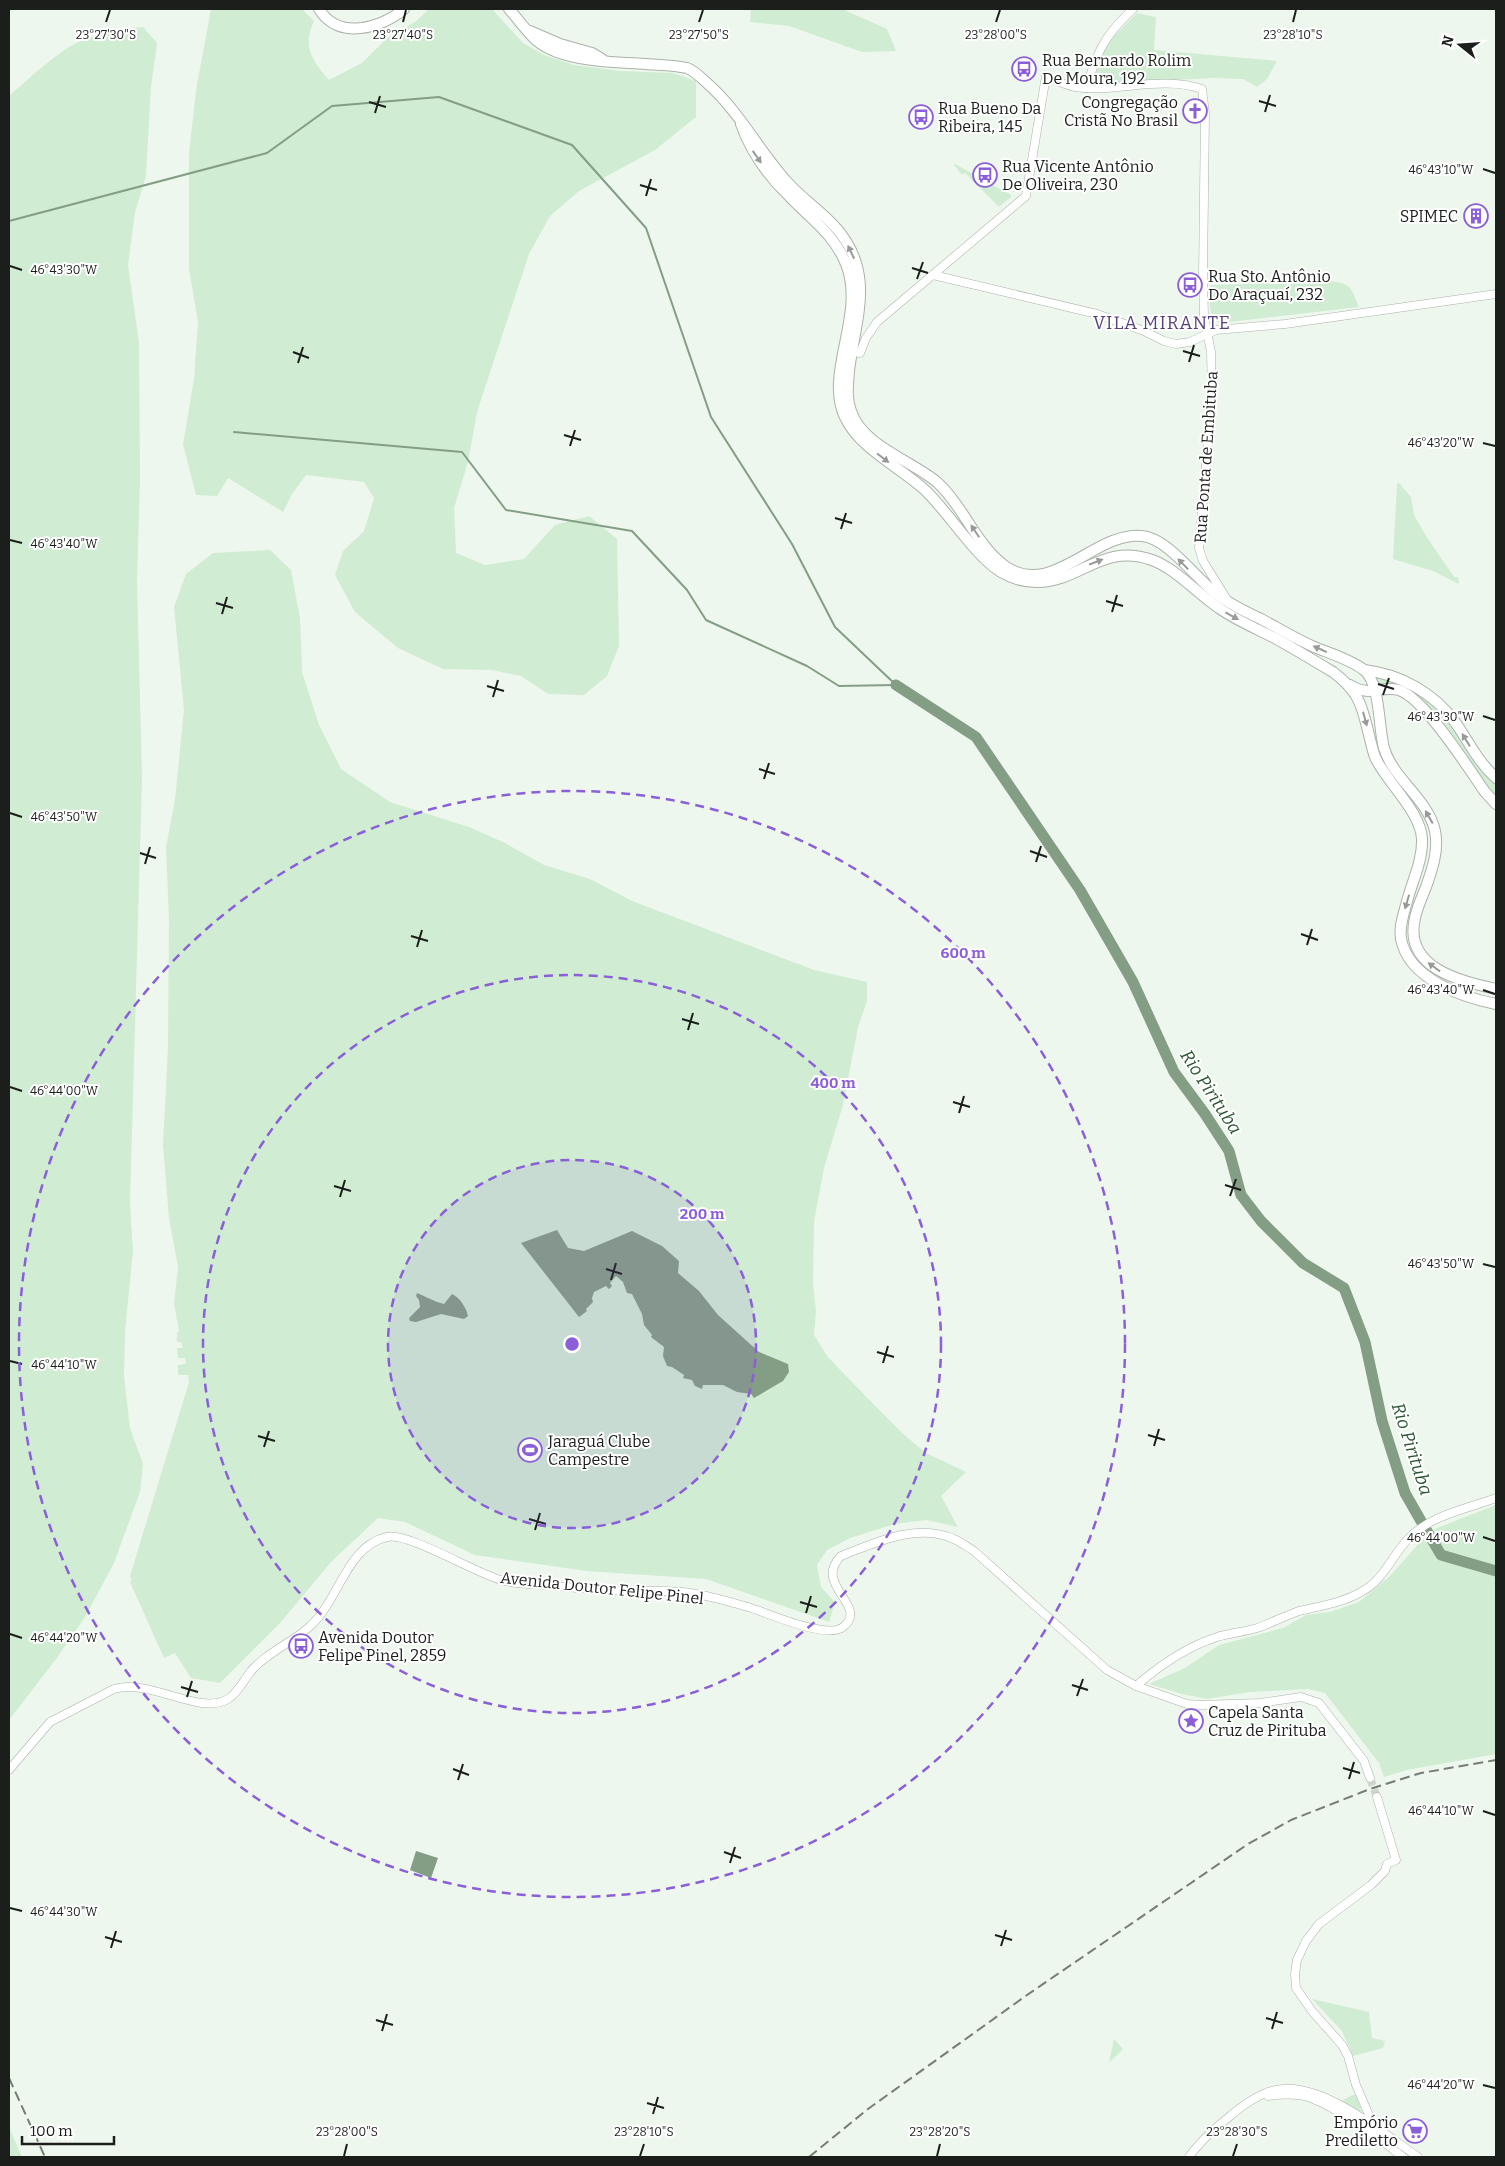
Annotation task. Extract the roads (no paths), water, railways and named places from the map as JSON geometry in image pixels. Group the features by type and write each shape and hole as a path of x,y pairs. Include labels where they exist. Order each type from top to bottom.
{"main road":[{"path":"319,9 335,23 346,27 362,29 386,22 404,9"},
{"path":"509,9 538,43 548,48 584,59 689,69 722,96 737,113 782,175 837,229 850,248 855,261 861,290 848,392 850,410 855,421 865,434 935,481 967,519 988,549 1007,567 1028,575 1050,572 1126,536 1140,535 1158,540 1203,584 1228,603 1296,639 1364,670 1371,678 1375,692 1386,755 1434,828 1436,848 1434,860 1414,920 1414,941 1428,964 1439,972 1496,989"},
{"path":"737,113 748,143 768,171 782,189 828,232 847,266 851,278 852,352 840,398 848,423 858,436 875,452 924,489 987,560 1012,578 1038,582 1052,580 1097,561 1126,554 1149,559 1161,564 1221,610 1333,672 1357,689 1375,692 1405,688"},
{"path":"768,171 782,175"},
{"path":"782,175 782,189"},
{"path":"1126,536 1123,547 1126,554"},
{"path":"1149,559 1156,552 1158,540"},
{"path":"1348,683 1354,664"},
{"path":"1364,670 1376,671 1405,688 1428,694 1442,705 1479,760 1496,778"},
{"path":"1348,683 1360,701 1375,758 1418,823 1422,838 1421,855 1402,919 1401,939 1410,960 1421,973 1432,979 1466,996 1496,1004"},
{"path":"1405,688 1420,704 1496,804"}],"street":[{"path":"852,352 866,338 877,322 1026,196 1046,76 1066,84 1086,88 1101,46 1109,32 1133,9"},
{"name":"Rua Ponta de Embituba","path":"1086,88 1180,84 1202,89 1205,113 1204,316 1208,334 1212,393 1200,548 1203,561 1228,603"},
{"path":"933,275 1097,314 1176,344 1190,342 1216,330 1285,324 1496,294"},
{"path":"1136,1686 1163,1664 1194,1647 1216,1638 1256,1628 1297,1612 1360,1593 1375,1583 1408,1539 1424,1526 1434,1520 1496,1498"},
{"name":"Avenida Doutor Felipe Pinel","path":"9,1770 50,1722 114,1689 124,1686 138,1686 211,1704 227,1700 263,1658 318,1618 354,1560 364,1549 376,1541 389,1536 406,1538 459,1564 506,1581 607,1590 687,1593 747,1607 818,1630 837,1632 846,1625 850,1608 831,1578 832,1569 841,1556 887,1538 921,1532 940,1534 954,1539 974,1551 1102,1665 1136,1686"},
{"path":"1136,1686 1187,1704 1201,1706 1253,1704 1301,1697 1312,1700 1319,1703 1343,1732 1364,1761 1370,1778"},
{"path":"1377,1797 1396,1860 1387,1864 1385,1871 1370,1886 1319,1924 1306,1941 1297,1960 1294,1974 1296,1988 1345,2051 1356,2085 1369,2115 1380,2131 1418,2157"},
{"path":"1189,2157 1204,2139 1237,2110 1259,2098 1282,2094 1310,2098 1370,2129 1403,2157"},
{"path":"1369,2115 1370,2129"},
{"path":"1370,2129 1380,2131"}],"waterway":[{"path":"9,221 267,153 332,106 439,97 572,145 646,228 711,417 792,544 835,627 896,685"},
{"path":"234,432 462,452 506,510 632,531 687,590 706,620 807,666 839,686 896,685"},
{"name":"Rio Pirituba","path":"896,685 976,737 1080,890 1133,982 1174,1072 1229,1151 1241,1195 1261,1221 1303,1263 1344,1288 1365,1342 1382,1421 1405,1493 1421,1521"},
{"name":"Rio Pirituba","path":"1427,1531 1441,1555 1496,1571"}],"tunnel":[{"path":"1370,1778 1377,1797"}],"railway":[{"path":"809,2157 868,2109 1027,1995 1248,1844 1291,1820 1370,1789 1421,1773 1496,1760"},
{"path":"9,2078 45,2157"}],"place":[{"name":"Rua Bernardo Rolim De Moura, 192","path":"1024,69"},
{"name":"Congregação Cristã No Brasil","path":"1195,111"},
{"name":"Rua Bueno Da Ribeira, 145","path":"921,117"},
{"name":"Rua Vicente Antônio De Oliveira, 230","path":"985,175"},
{"name":"SPIMEC","path":"1476,216"},
{"name":"Rua Sto. Antônio Do Araçuaí, 232","path":"1190,285"},
{"name":"Jaraguá Clube Campestre","path":"530,1450"},
{"name":"Avenida Doutor Felipe Pinel, 2859","path":"301,1646"},
{"name":"Capela Santa Cruz de Pirituba","path":"1191,1721"},
{"name":"Empório Prediletto","path":"1415,2131"}],"district":[{"name":"VILA MIRANTE","path":"1162,323"}]}
